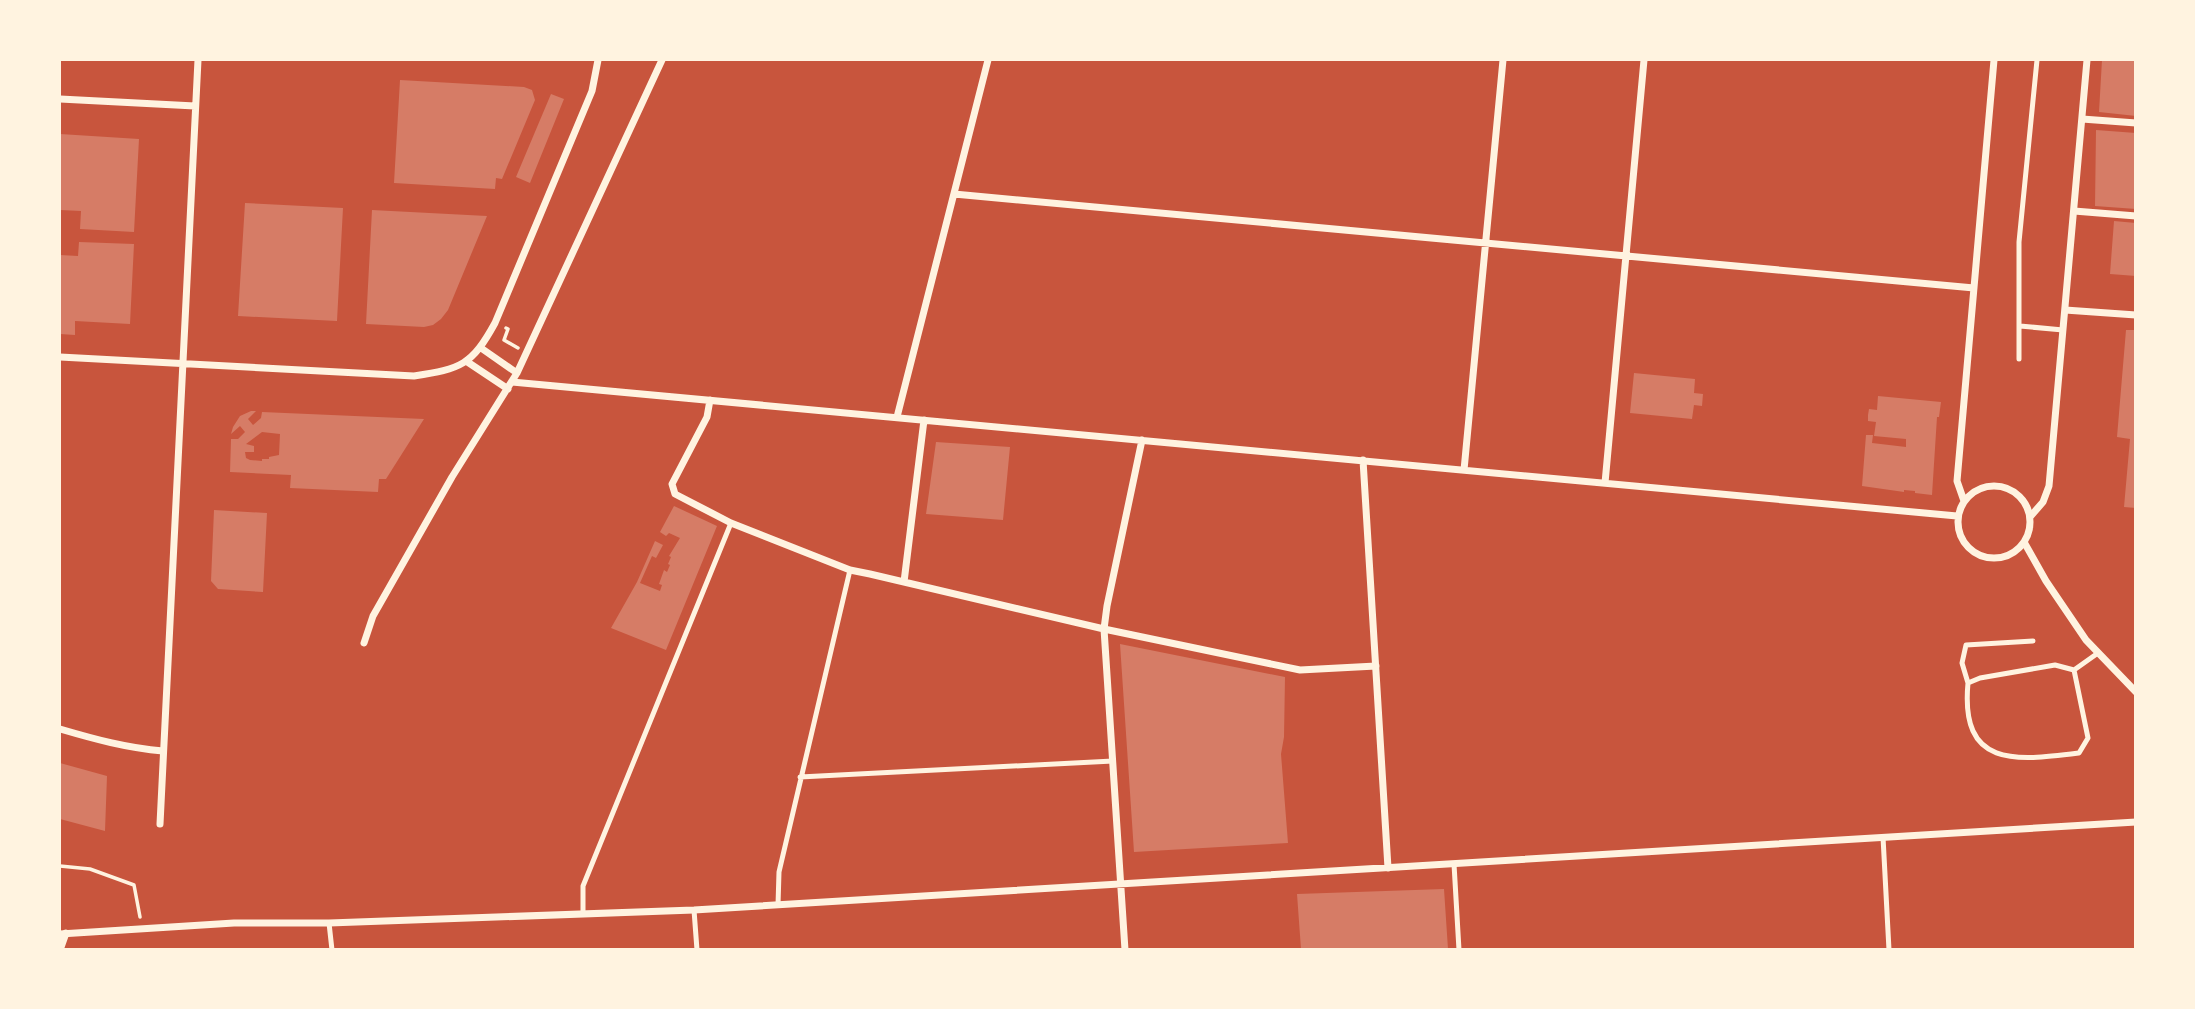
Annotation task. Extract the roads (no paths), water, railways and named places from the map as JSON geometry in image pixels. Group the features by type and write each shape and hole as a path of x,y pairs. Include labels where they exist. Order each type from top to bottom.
{"street":[{"path":"160,824 198,60"},
{"path":"60,357 414,376 450,370 481,348 495,323 592,91 598,60"},
{"path":"364,643 373,616 452,477 517,373 662,60"},
{"path":"897,417 988,60"},
{"path":"1464,470 1503,60"},
{"path":"1605,483 1644,60"},
{"path":"1964,500 1957,481 1994,60"},
{"path":"2030,517 2043,502 2049,486 2087,60"},
{"path":"60,99 195,106"},
{"path":"2082,119 2136,123"},
{"path":"954,194 1974,288"},
{"path":"2074,211 2136,216"},
{"path":"2065,310 2136,315"},
{"path":"481,348 517,373"},
{"path":"466,361 510,385 710,400 1957,516"},
{"path":"710,400 707,417 672,484 675,494 731,523 850,570 1104,629 1300,670 1376,666"},
{"path":"904,582 924,420"},
{"path":"1125,950 1104,629 1142,440"},
{"path":"1363,460 1388,868"},
{"path":"2003,486 2021,497 2030,517 2024,542 2016,551 1993,558 1980,556 1970,549 1962,540 1958,528 1957,516 1964,500 1971,492 1981,487 2003,486"},
{"path":"2024,542 2046,581 2086,640 2136,692"},
{"path":"60,729 104,742 163,751"},
{"path":"60,950 62,932 234,923 330,923 694,910 2136,822"}],"lane":[{"path":"2019,359 2019,242 2037,60"},
{"path":"2020,326 2063,330"},
{"path":"583,914 583,886 731,523"},
{"path":"778,905 779,872 850,570"},
{"path":"2033,641 1966,645 1962,663 1968,683 1969,715 1976,740 1993,752 2027,758 2079,754 2088,738 2074,670"},
{"path":"2074,670 2098,653"},
{"path":"1968,683 1980,678 2055,665 2074,670"},
{"path":"800,777 1113,761"},
{"path":"1883,838 1889,950"},
{"path":"1454,864 1459,950"},
{"path":"694,910 697,950"},
{"path":"330,923 331,950"}]}
